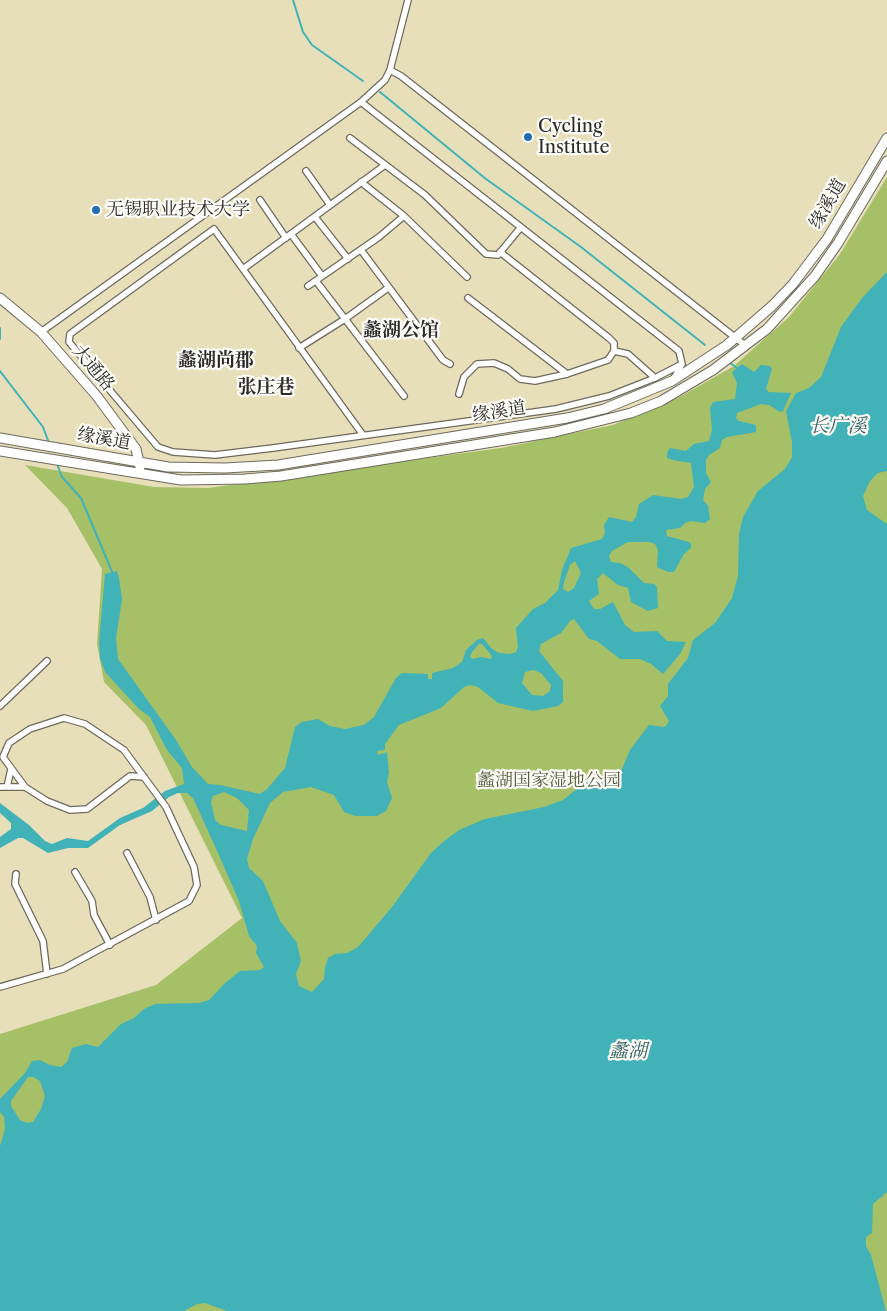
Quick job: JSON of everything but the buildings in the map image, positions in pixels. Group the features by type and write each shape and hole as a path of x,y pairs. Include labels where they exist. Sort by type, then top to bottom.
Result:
{"main road":[{"name":"缘溪道","path":"0,438 140,462 195,469 278,465 567,418 604,408 672,381 736,337 772,306 812,260 827,239 887,138"},
{"name":"缘溪道","path":"0,451 181,480 211,480 281,476 555,432 593,424 661,401 714,370 746,346 790,305 815,276 838,244 887,161"},
{"name":"大通路","path":"0,298 41,332 96,395 136,448 140,462 140,474"}],"street":[{"path":"41,332 361,102 385,80 390,70 408,0"},
{"path":"390,70 746,346"},
{"path":"361,102 679,351 682,364 672,381"},
{"path":"350,138 426,195 486,254 498,255 521,227"},
{"path":"243,269 385,165"},
{"path":"306,172 330,205"},
{"path":"361,182 404,216 467,278"},
{"path":"260,200 322,276"},
{"path":"315,216 348,259"},
{"path":"308,286 361,250 404,216"},
{"path":"363,435 214,229 70,334 69,342 158,447 173,452 215,455 556,409 608,396 655,378 682,364"},
{"path":"361,250 443,360 450,364"},
{"path":"459,394 464,377 477,364 494,363 508,369 520,378 535,381 567,374 608,360 614,351 614,343 609,338 500,252"},
{"path":"316,281 404,396"},
{"path":"299,348 345,319 388,288"},
{"path":"468,298 567,374"},
{"path":"614,351 628,354 655,378"},
{"path":"0,706 46,661"},
{"path":"0,987 63,969 189,901 197,885 194,867 163,803 158,795 144,777 134,763 124,750 85,724 64,718 30,730 9,743 3,757 25,786 47,802 70,810 87,809 130,776 134,763"},
{"path":"7,787 11,769"},
{"path":"130,776 144,777"},
{"path":"0,787 25,786"},
{"path":"127,853 150,897 156,920"},
{"path":"75,872 92,901 94,915 110,944"},
{"path":"16,874 15,884 43,941 46,974"}],"green space":[{"name":"蠡湖","path":"887,177 887,1311 0,1311 0,1034 156,985 242,918 146,725 104,682 97,644 102,569 67,508 25,465 154,487 208,488 501,448 613,425 683,395 734,366 789,317 840,254"}],"water":[{"name":"蠡湖","path":"887,272 887,471 878,473 870,481 863,496 867,510 887,524 887,1192 873,1204 872,1233 866,1237 866,1246 871,1255 886,1311 227,1311 205,1303 197,1304 184,1311 0,1311 0,1146 5,1129 4,1117 0,1112 0,1099 25,1073 32,1061 40,1060 50,1065 61,1067 67,1062 72,1048 86,1044 98,1047 121,1024 134,1018 144,1009 155,1004 199,1003 209,1000 240,971 260,970 264,967 256,953 257,946 249,936 239,901 218,853 193,798 187,793 178,793 169,797 152,811 120,825 88,848 68,848 48,853 23,838 18,838 0,848 0,837 11,829 11,823 0,813 0,803 29,825 45,841 52,844 67,838 88,841 120,818 143,808 165,791 184,784 182,768 167,750 150,717 139,709 105,672 100,658 99,642 105,574 117,571 119,578 122,599 116,638 118,659 176,740 192,767 208,784 260,794 267,789 285,768 295,727 302,722 318,719 330,726 345,729 364,725 374,717 396,678 402,673 428,674 428,679 432,679 432,673 453,668 462,662 466,650 477,640 483,638 492,649 499,653 510,654 516,652 518,647 516,628 533,609 545,603 558,590 562,570 571,548 602,539 605,533 604,525 609,517 632,522 636,517 639,504 653,495 681,499 688,497 694,487 691,463 667,458 667,453 670,448 686,451 694,444 709,441 712,430 710,408 713,402 735,399 737,383 732,372 742,364 754,372 761,365 770,366 772,369 766,389 769,392 791,393 783,411 780,412 769,405 761,404 737,413 736,418 739,421 756,425 756,432 727,437 722,440 720,448 709,455 706,460 706,473 711,482 705,489 703,500 708,506 710,519 705,523 691,521 685,523 680,528 666,530 667,536 691,544 691,548 684,554 674,572 668,572 657,567 658,550 655,544 650,542 628,542 612,551 609,556 611,562 620,563 629,568 644,583 654,584 657,587 658,608 648,611 631,602 628,588 618,585 603,573 597,579 599,594 589,601 594,609 600,609 613,602 625,625 634,632 657,631 667,641 686,642 680,654 663,674 651,664 640,659 620,659 597,641 589,639 574,619 570,621 561,633 541,644 539,651 563,681 563,702 558,706 533,711 498,703 478,687 470,685 464,687 441,708 399,725 385,744 385,750 377,751 378,755 387,752 389,773 387,782 392,798 386,811 377,816 355,816 344,812 334,795 311,787 283,792 270,803 253,839 247,859 249,868 263,881 280,921 297,943 301,961 296,974 299,986 312,992 324,979 328,958 335,954 347,953 358,947 392,907 431,853 443,842 459,830 485,819 544,807 563,800 586,782 606,781 621,771 630,750 649,725 665,727 669,721 660,706 668,696 668,684 688,658 693,640 715,623 732,598 738,576 739,534 743,517 758,491 785,469 792,457 792,442 786,411 796,393 809,388 821,377 841,327 862,298","holes":["575,561 581,573 574,588 568,592 563,589 570,565","479,644 482,644 492,656 491,659 481,657 472,659 470,656","533,670 541,673 551,685 550,691 543,696 532,695 522,683 525,672","224,792 237,798 249,810 247,831 221,825 215,820 211,802 213,796","28,1077 33,1077 40,1081 45,1096 41,1109 33,1122 27,1123 20,1120 11,1106 11,1101"]}],"waterway":[{"path":"293,0 303,32 312,45 363,81"},
{"path":"380,92 486,179 581,247 705,345"},
{"path":"0,328 0,339"},
{"path":"730,363 737,368"},
{"path":"0,371 43,427 49,443"},
{"path":"57,464 62,477 81,498 113,574"}],"place":[{"name":"Cycling Institute","path":"528,137"},
{"name":"无锡职业技术大学","path":"96,210"}],"district":[{"name":"蠡湖公馆","path":"401,331"},
{"name":"蠡湖尚郡","path":"216,361"},
{"name":"张庄巷","path":"266,388"}],"water label":[{"name":"长广溪","path":"838,427"}],"park label":[{"name":"蠡湖国家湿地公园","path":"549,781"}]}
